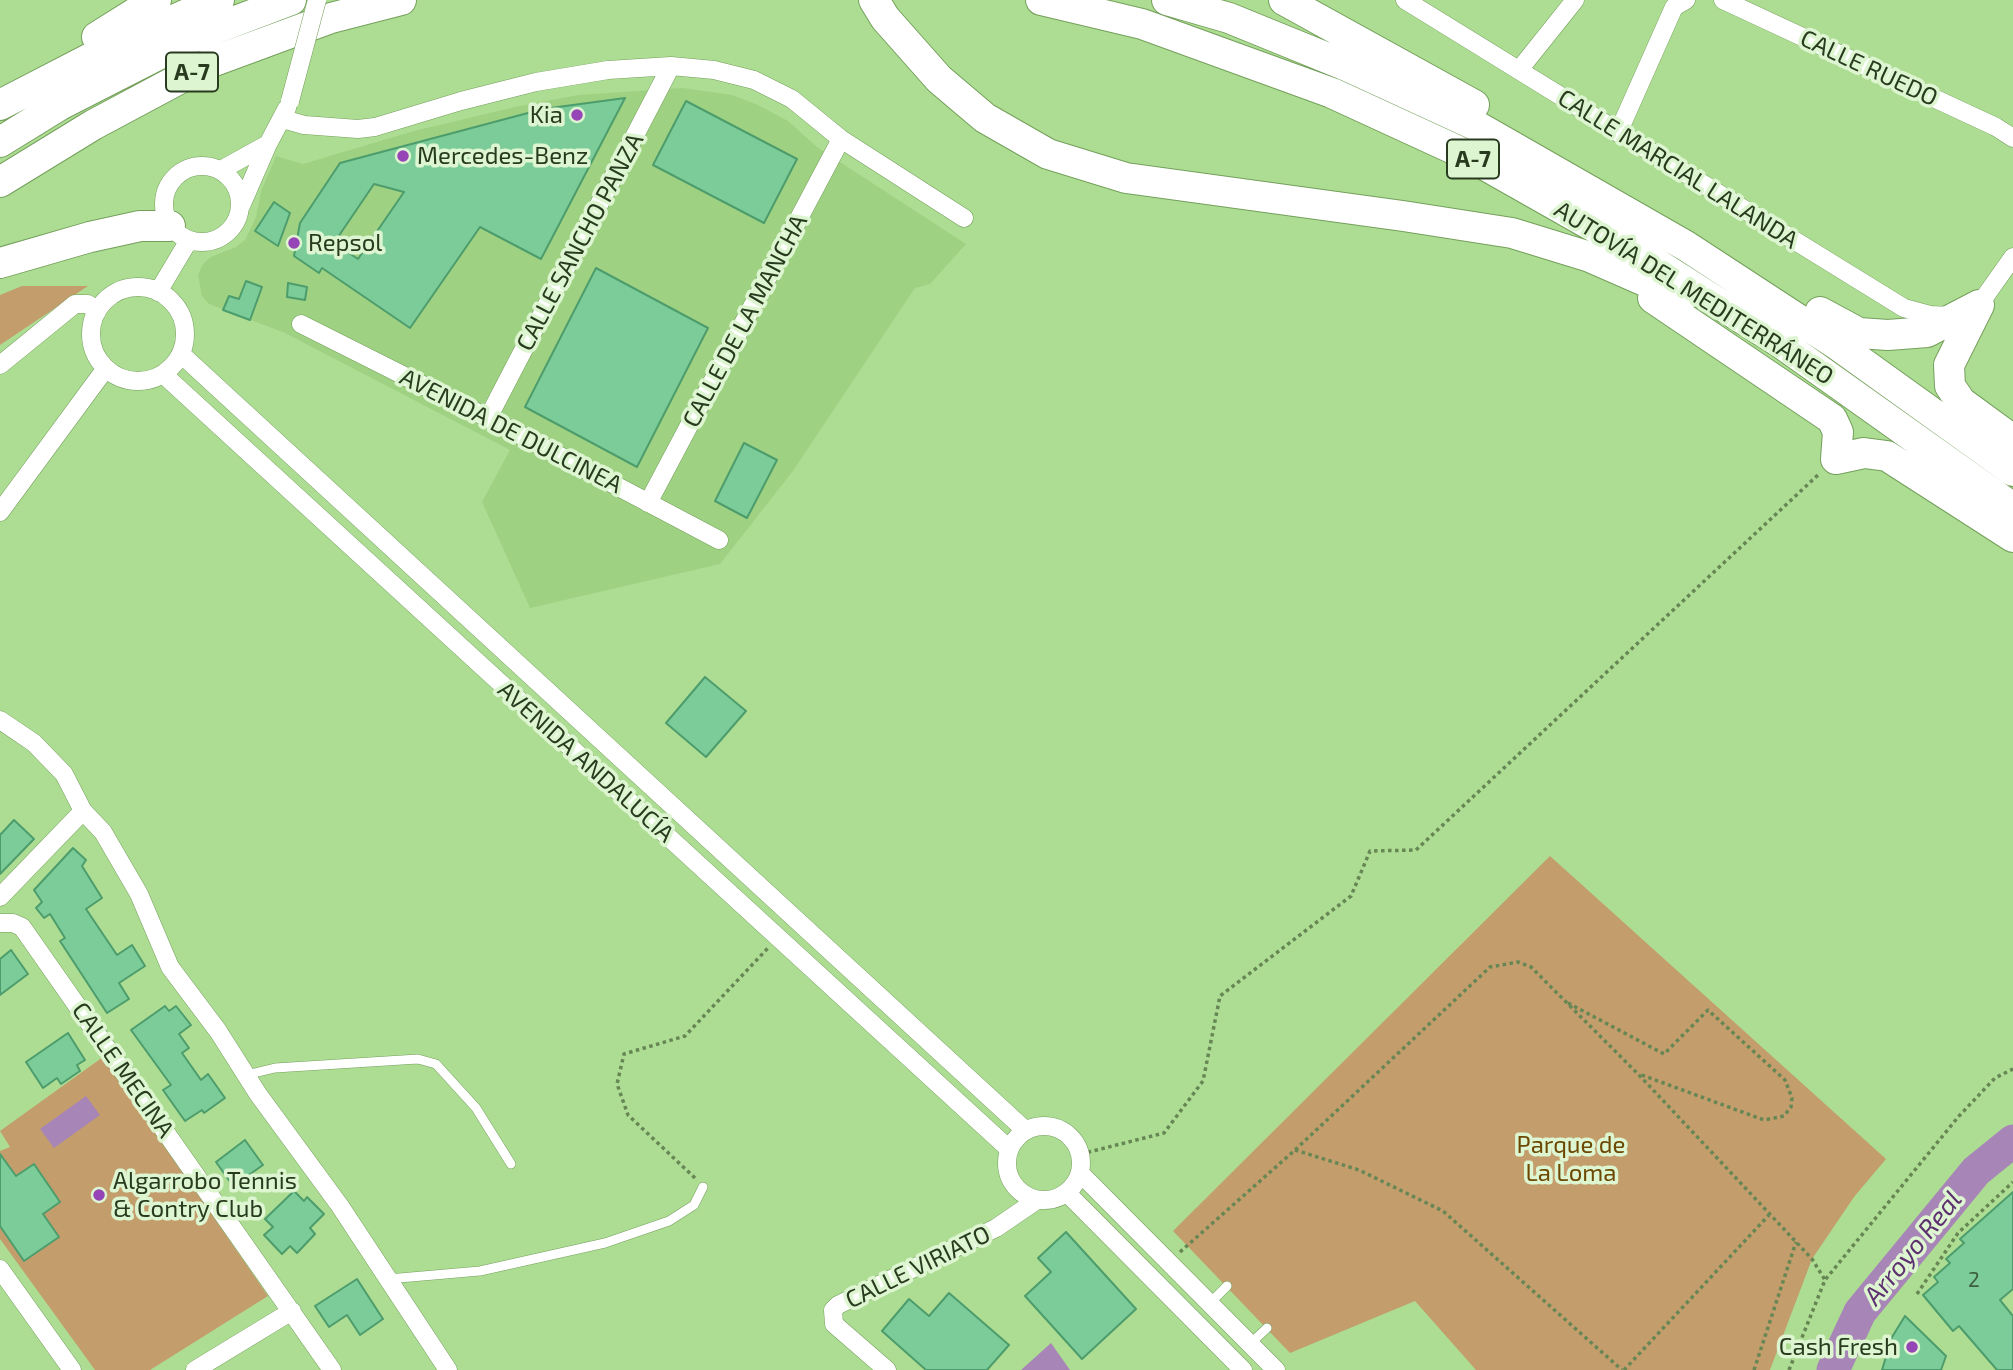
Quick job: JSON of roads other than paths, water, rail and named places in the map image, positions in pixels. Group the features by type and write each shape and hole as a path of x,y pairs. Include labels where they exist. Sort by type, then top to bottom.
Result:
{"highway":[{"path":"0,103 156,0"},
{"path":"0,103 112,47 219,0"},
{"name":"A-7","path":"0,142 60,105 191,38 291,0"},
{"name":"A-7","path":"0,182 93,125 209,63 331,18 401,0"},
{"path":"874,0 885,18 939,79 985,118 1048,154 1126,178 1512,233 1590,257 1670,292 1799,374 1864,403"},
{"name":"AUTOVÍA DEL MEDITERRÁNEO","path":"1041,0 1142,24 1332,93 1469,156 1635,250 1781,343 2013,508"},
{"name":"AUTOVÍA DEL MEDITERRÁNEO","path":"1167,0 1229,18 1347,66 1473,124 1686,246 1839,346 2013,471"},
{"path":"1284,0 1607,181 1686,246"},
{"path":"0,263 140,226 179,233"},
{"path":"1590,257 1832,419 1838,432 1836,459 1864,453 1887,456 2013,537"},
{"path":"1737,279 1778,289 1859,333 1888,335 1927,332 1968,311"},
{"path":"1968,311 1949,365 1950,386 1961,402 2013,440"}],"street":[{"path":"241,207 236,186 220,170 195,165 173,178 166,188 163,201 165,214 179,233 200,243 223,237 238,219 268,144 290,101 317,0"},
{"name":"CALLE MARCIAL LALANDA","path":"1405,0 1904,308 1930,315 1968,311"},
{"path":"1519,71 1575,0"},
{"path":"1618,133 1674,7 1686,0"},
{"name":"CALLE RUEDO","path":"1723,0 1996,127 2013,138"},
{"path":"283,119 304,125 358,129 375,127 536,82 608,70 671,66 714,70 754,80 792,99 841,139 964,218"},
{"name":"CALLE SANCHO PANZA","path":"488,418 671,66"},
{"name":"CALLE DE LA MANCHA","path":"648,503 841,139"},
{"path":"220,170 268,144"},
{"path":"158,292 179,233"},
{"path":"1968,311 2013,257"},
{"path":"145,288 158,292 171,300 185,325 181,354 174,365 163,374 149,380 134,381 119,377 106,368 97,356 92,341 97,312 107,298 118,292 145,288"},
{"path":"0,365 75,304 88,304 97,312"},
{"name":"AVENIDA DE DULCINEA","path":"302,324 719,540"},
{"name":"AVENIDA ANDALUCÍA","path":"181,354 1025,1130"},
{"path":"0,512 106,368"},
{"name":"AVENIDA ANDALUCÍA","path":"163,374 1009,1149"},
{"path":"0,720 34,744 64,775 83,811 114,847 139,894 170,967 324,1183 448,1370"},
{"path":"0,897 83,811"},
{"name":"CALLE MECINA","path":"0,923 13,923 22,927 332,1370"},
{"path":"1048,1125 1069,1134 1081,1154 1080,1173 1067,1193 1050,1200 1037,1200 1025,1195 1015,1186 1009,1175 1009,1149 1025,1130 1048,1125"},
{"path":"1080,1173 1276,1370"},
{"path":"1067,1193 1243,1370"},
{"name":"CALLE VIRIATO","path":"887,1370 834,1324 833,1310 838,1305 996,1228 1037,1200"},
{"path":"0,1269 72,1370"},
{"path":"195,1370 292,1311"}],"lane":[{"path":"246,1075 275,1068 418,1059 436,1064 476,1108 511,1164"},
{"path":"388,1279 480,1271 605,1243 668,1221 694,1205 704,1187"},
{"path":"1210,1303 1227,1286"},
{"path":"1250,1344 1267,1328"}],"waterway":[{"name":"Arroyo Real","path":"1833,1370 1860,1312 1976,1171 2013,1141"}],"place":[{"name":"Kia","path":"577,115"},
{"name":"Mercedes-Benz","path":"403,156"},
{"name":"Repsol","path":"294,243"},
{"name":"Algarrobo Tennis & Contry Club","path":"99,1195"},
{"name":"Cash Fresh","path":"1912,1347"}],"park label":[{"name":"Parque de La Loma","path":"1571,1159"}]}
